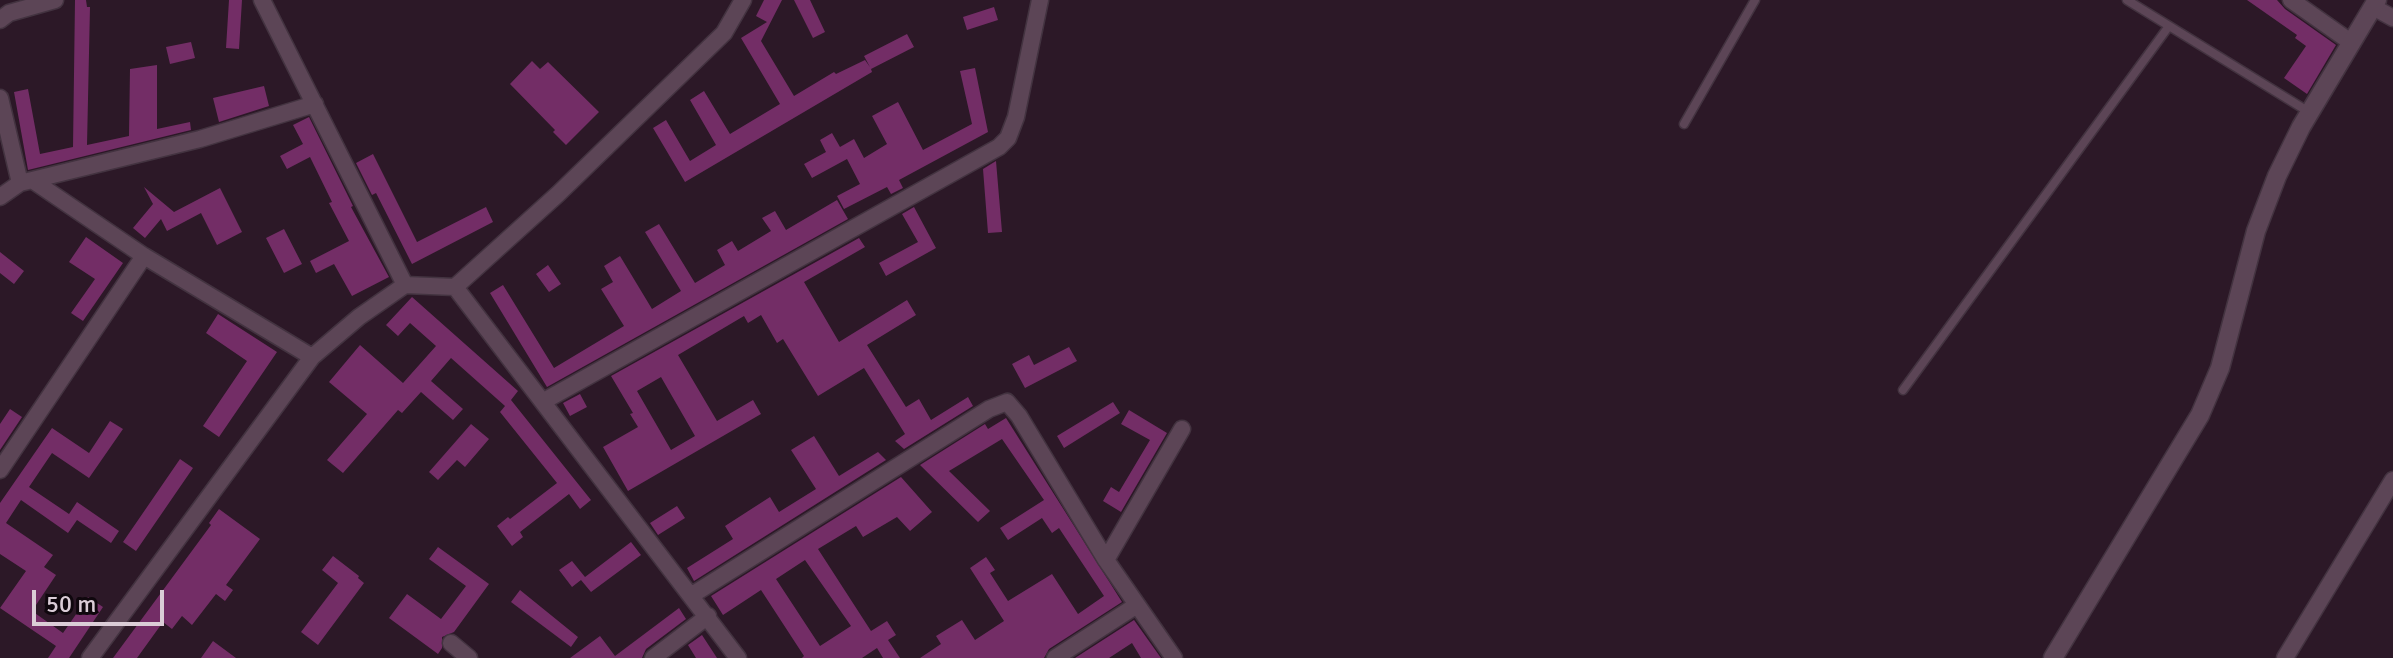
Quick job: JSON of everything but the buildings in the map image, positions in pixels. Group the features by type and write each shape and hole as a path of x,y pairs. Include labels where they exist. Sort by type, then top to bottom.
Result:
{"street":[{"path":"0,20 9,13 55,0"},
{"path":"262,0 405,285"},
{"path":"91,658 312,357 359,317 405,285 455,287 569,184 724,33 743,0"},
{"path":"544,401 999,147 1008,138 1016,117 1040,0"},
{"path":"2291,0 2352,43"},
{"path":"2053,658 2200,415 2220,368 2256,231 2277,176 2310,112 2375,4 2393,18"},
{"path":"0,98 26,182 312,357"},
{"path":"0,197 26,182 200,139 315,104"},
{"path":"0,470 144,256"},
{"path":"455,287 738,658"},
{"path":"692,595 1001,402 1010,405 1019,416 1106,560 1174,658"},
{"path":"1106,560 1182,429"},
{"path":"2285,658 2393,480"},
{"path":"1055,658 1137,605"},
{"path":"653,658 708,616"},
{"path":"451,643 469,658"}],"lane":[{"path":"1684,124 1755,0"},
{"path":"2127,0 2310,112"},
{"path":"1903,390 2169,26"}]}
